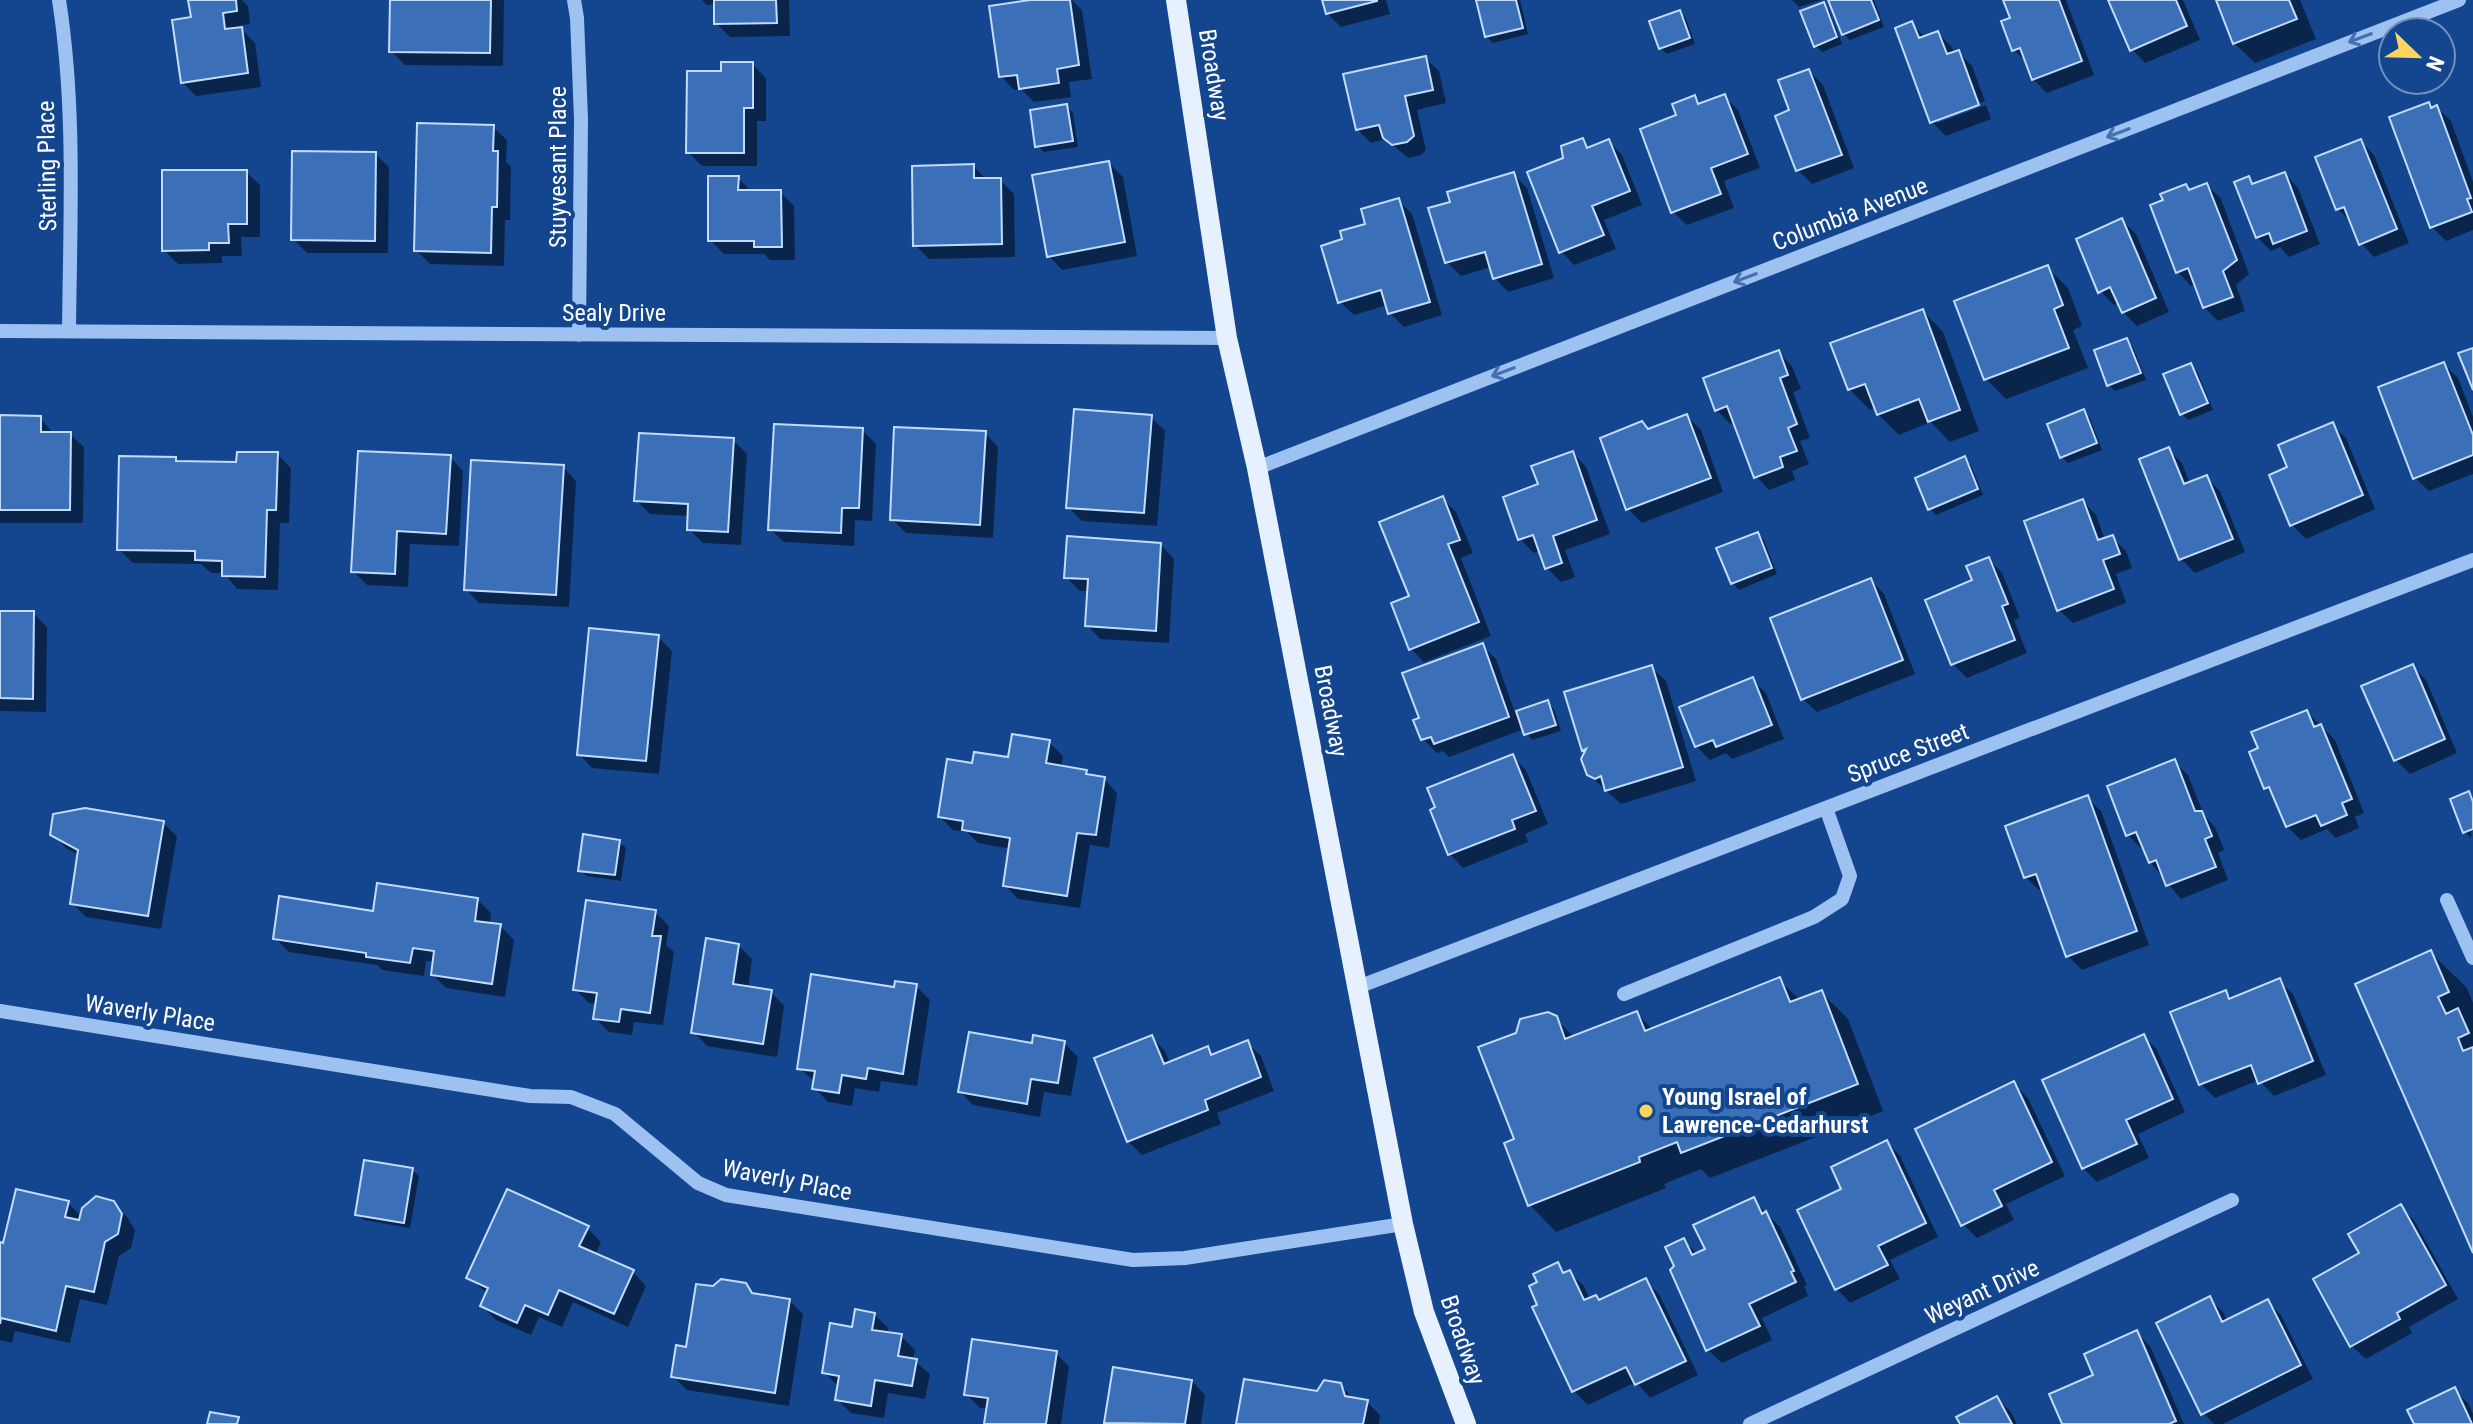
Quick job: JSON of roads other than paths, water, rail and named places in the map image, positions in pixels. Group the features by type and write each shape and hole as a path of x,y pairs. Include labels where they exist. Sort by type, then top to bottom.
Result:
{"main road":[{"name":"Broadway","path":"1176,0 1227,338 1257,468 1403,1224 1424,1312 1466,1424"}],"street":[{"name":"Sterling Place","path":"59,0 72,159 69,331"},
{"name":"Stuyvesant Place","path":"574,0 581,119 579,335"},
{"name":"Columbia Avenue","path":"1257,468 2459,0"},
{"name":"Sealy Drive","path":"0,331 1227,338"},
{"name":"Spruce Street","path":"1358,987 2473,560"},
{"path":"1624,994 1814,917 1842,899 1850,876 1826,808"},
{"path":"2447,900 2473,958"},
{"name":"Waverly Place","path":"0,1011 530,1096 571,1097 615,1114 698,1183 726,1195 1133,1260 1185,1258 1403,1224"},
{"name":"Weyant Drive","path":"1750,1424 2232,1200"}],"place":[{"name":"Young Israel of Lawrence-Cedarhurst","path":"1646,1111"}]}
